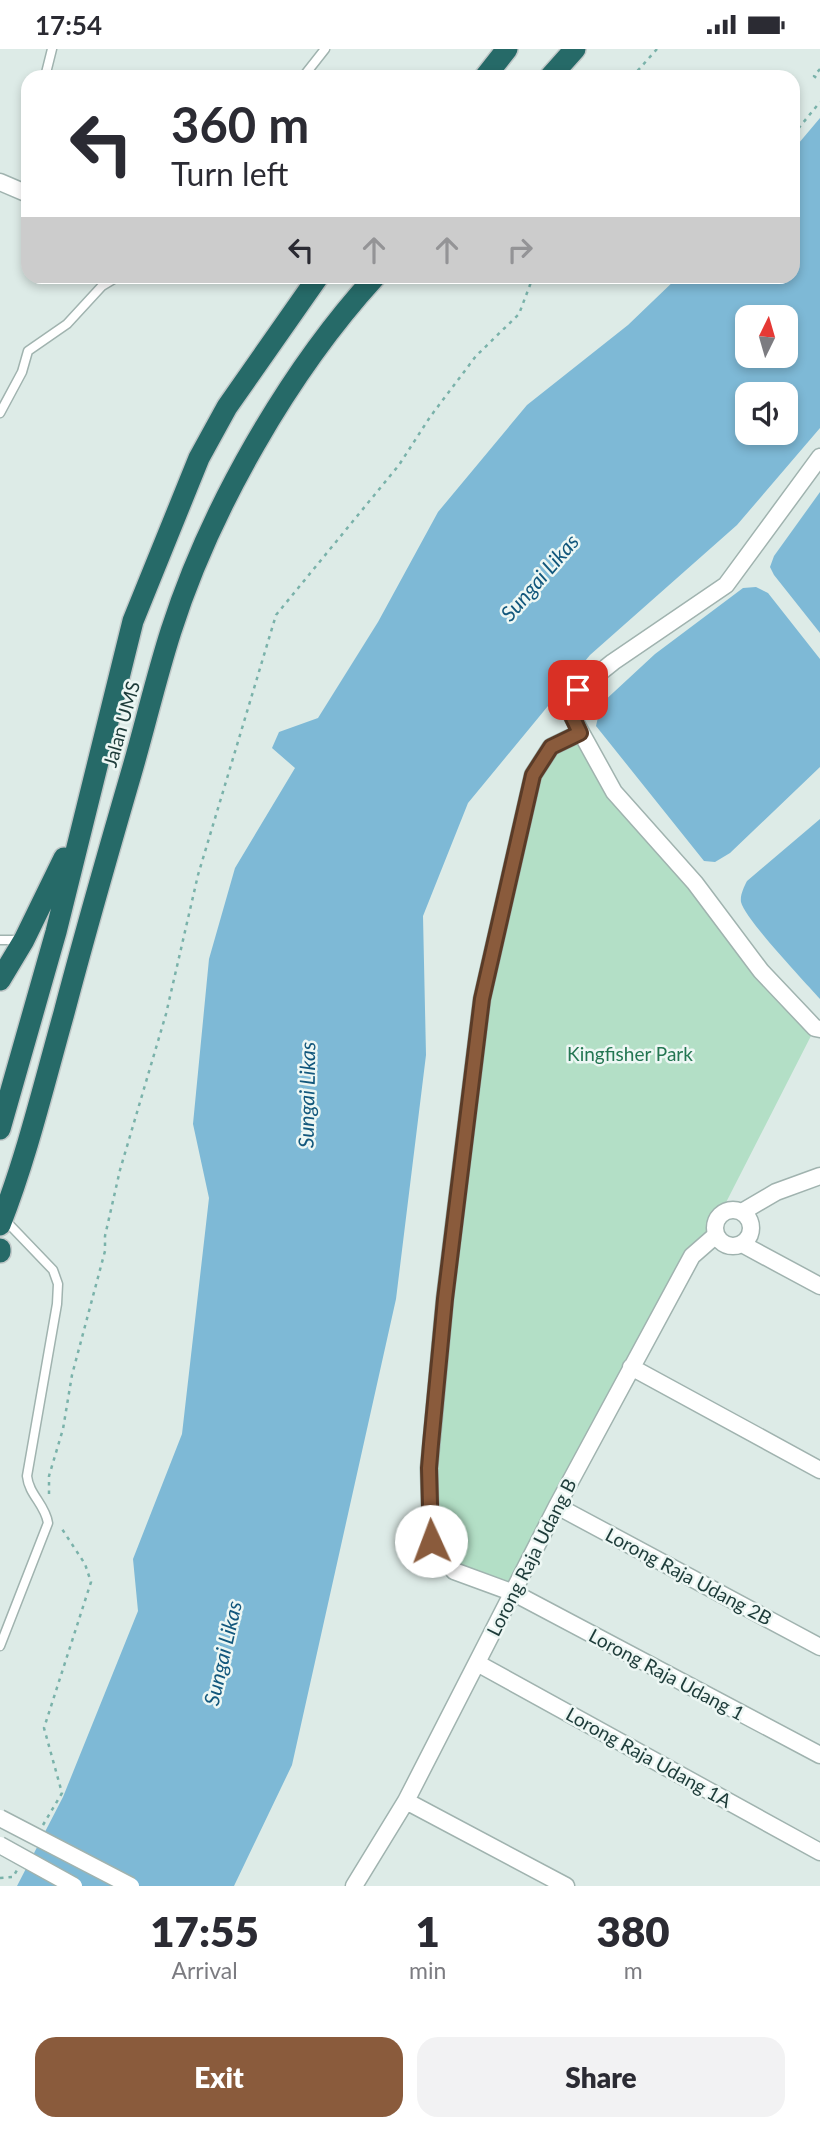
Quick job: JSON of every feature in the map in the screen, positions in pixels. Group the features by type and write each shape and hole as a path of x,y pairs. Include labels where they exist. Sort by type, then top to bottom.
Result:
{"highway":[{"path":"490,70 507,49"},
{"path":"556,70 575,49"},
{"name":"Jalan UMS","path":"0,1129 56,932 133,621 199,458 227,407 313,284"},
{"name":"Jalan UMS","path":"1,1222 31,1134 106,856 172,630 204,545 232,487 308,361 369,284"},
{"path":"0,980 24,940 82,819"}],"street":[{"path":"0,183 21,191"},
{"path":"820,457 726,585 623,654 578,690 572,716 614,792 695,883 761,971 815,1028 820,1029"},
{"name":"Lorong Raja Udang 1","path":"580,733 551,747 533,775 482,999 445,1299 429,1468 431,1541 454,1571 514,1593 820,1755"},
{"path":"741,1212 776,1192 820,1176"},
{"path":"742,1244 750,1234 750,1221 741,1212 730,1210 720,1215 715,1224 716,1235 723,1243 732,1246 742,1244 820,1286"},
{"name":"Lorong Raja Udang B","path":"354,1886 405,1801 557,1506 692,1256 716,1235"},
{"path":"631,1367 820,1470"},
{"name":"Lorong Raja Udang 2B","path":"557,1506 820,1647"},
{"name":"Lorong Raja Udang 1A","path":"477,1663 820,1851"},
{"path":"405,1801 566,1886"},
{"path":"0,1818 131,1886"},
{"path":"0,1845 74,1886"}],"lane":[{"path":"47,70 52,49"},
{"path":"308,70 324,49"},
{"path":"0,413 22,372 28,351 67,324 105,284"},
{"path":"0,940 24,940"},
{"path":"0,1646 48,1523 41,1504 28,1486 27,1476 57,1304 58,1284 53,1270 1,1222"}],"path":[{"path":"638,70 657,49"},
{"path":"820,69 814,76 820,81"},
{"path":"800,126 820,102"},
{"path":"48,1495 49,1476 63,1429 72,1375 105,1251 105,1236 120,1170 166,1014 198,876 276,615 399,465 430,417 476,356 519,314 530,284"},
{"path":"41,1829 62,1793 44,1728 91,1583 85,1565 60,1528 56,1517"},
{"path":"0,1878 13,1877 20,1865"}],"green space":[{"name":"Kingfisher Park","path":"580,733 614,792 815,1028 715,1224 716,1235 692,1256 514,1593 454,1571 431,1541 429,1468 482,999 527,805 551,747"}],"water":[{"name":"Sungai Likas","path":"820,118 820,428 737,525 590,655 468,803 423,916 426,1055 396,1299 292,1765 234,1886 17,1886 63,1797 138,1611 133,1559 182,1434 209,1198 193,1124 209,959 235,868 295,768 272,748 279,732 318,718 378,622 438,512 527,405 628,325 671,284 800,284 800,142"},
{"path":"820,492 820,633 770,567 774,556"},
{"path":"756,587 768,593 820,659 820,767 730,853 715,862 704,861 596,726 601,704 655,654 743,588"},
{"path":"820,819 820,999 764,936 745,910 741,899 747,881"}],"route":[{"path":"431,1541 431,1444 445,1299 482,999 533,775 551,747 580,733 572,716 578,690"}]}
